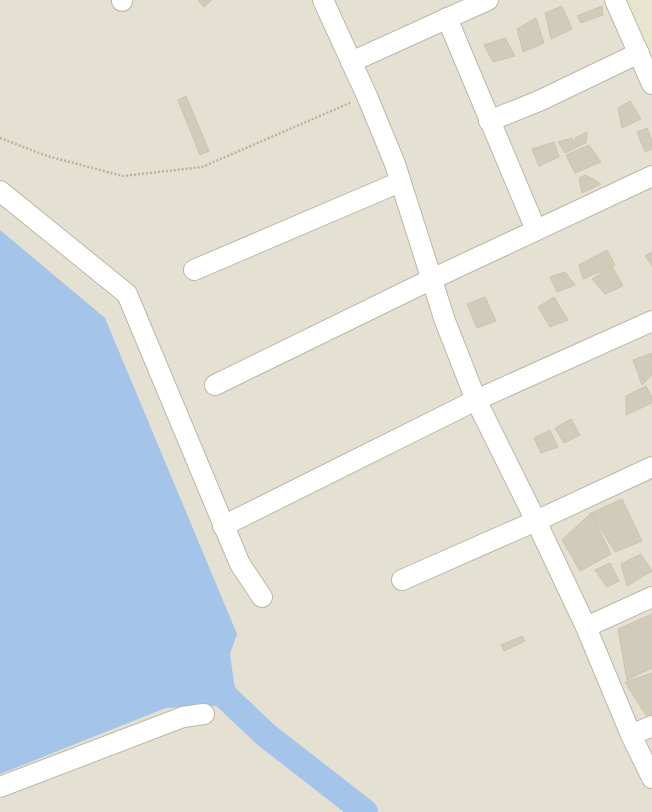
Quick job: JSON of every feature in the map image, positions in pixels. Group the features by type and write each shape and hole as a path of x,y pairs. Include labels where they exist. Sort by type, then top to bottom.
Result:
{"street":[{"path":"323,0 367,96 394,164 445,321 476,400 536,521 586,627 631,735 652,778"},
{"path":"351,62 488,0"},
{"path":"615,0 652,84"},
{"path":"447,18 536,230"},
{"path":"489,121 539,101 639,53"},
{"path":"215,385 432,279 652,176"},
{"path":"194,270 400,182"},
{"path":"0,191 127,294 223,526 240,564 262,597"},
{"path":"223,526 476,400 652,320"},
{"path":"402,580 536,521 652,467"},
{"path":"586,627 652,597"},
{"path":"0,787 182,717 204,714"},
{"path":"631,735 652,726"}],"path":[{"path":"0,138 47,156 123,176 194,168 202,167 367,96"}],"shaded area":[{"path":"0,0 652,0 652,812 0,812"},
{"path":"624,0 652,0 652,57"}],"water":[{"path":"0,230 105,318 237,634 230,654 234,683 239,700 228,711 218,706 166,708 0,774"}],"building":[{"path":"198,0 212,0 204,7"},
{"path":"562,6 572,29 551,39 545,13"},
{"path":"602,6 603,15 581,23 577,16"},
{"path":"536,18 544,43 523,52 517,29"},
{"path":"505,38 515,56 493,62 484,45"},
{"path":"186,96 209,151 200,155 178,100"},
{"path":"630,101 641,119 622,128 618,108"},
{"path":"647,128 652,141 652,149 645,152 637,132"},
{"path":"587,132 586,143 577,147 575,138"},
{"path":"572,138 577,147 565,153 558,142"},
{"path":"554,142 559,157 539,166 532,149"},
{"path":"589,145 601,162 575,173 566,155"},
{"path":"586,175 601,184 582,193 579,178"},
{"path":"607,250 615,265 583,279 579,265"},
{"path":"652,252 652,266 645,256"},
{"path":"612,266 623,286 605,294 592,279"},
{"path":"565,272 575,285 557,292 550,277"},
{"path":"485,297 496,321 477,328 467,304"},
{"path":"554,297 568,320 550,327 538,307"},
{"path":"652,353 652,375 642,385 633,360"},
{"path":"646,386 652,397 652,403 626,415 626,396"},
{"path":"571,419 580,435 564,443 555,428"},
{"path":"550,430 558,447 541,453 534,438"},
{"path":"622,499 642,541 615,552 591,513"},
{"path":"591,513 611,554 580,571 562,540"},
{"path":"641,554 652,571 627,586 621,564"},
{"path":"610,563 619,581 607,587 595,570"},
{"path":"652,614 652,668 627,680 618,629"},
{"path":"522,636 525,641 504,651 501,645"},
{"path":"652,673 652,719 649,720 625,682"}],"waterway":[{"path":"209,681 266,735 365,812"}]}
